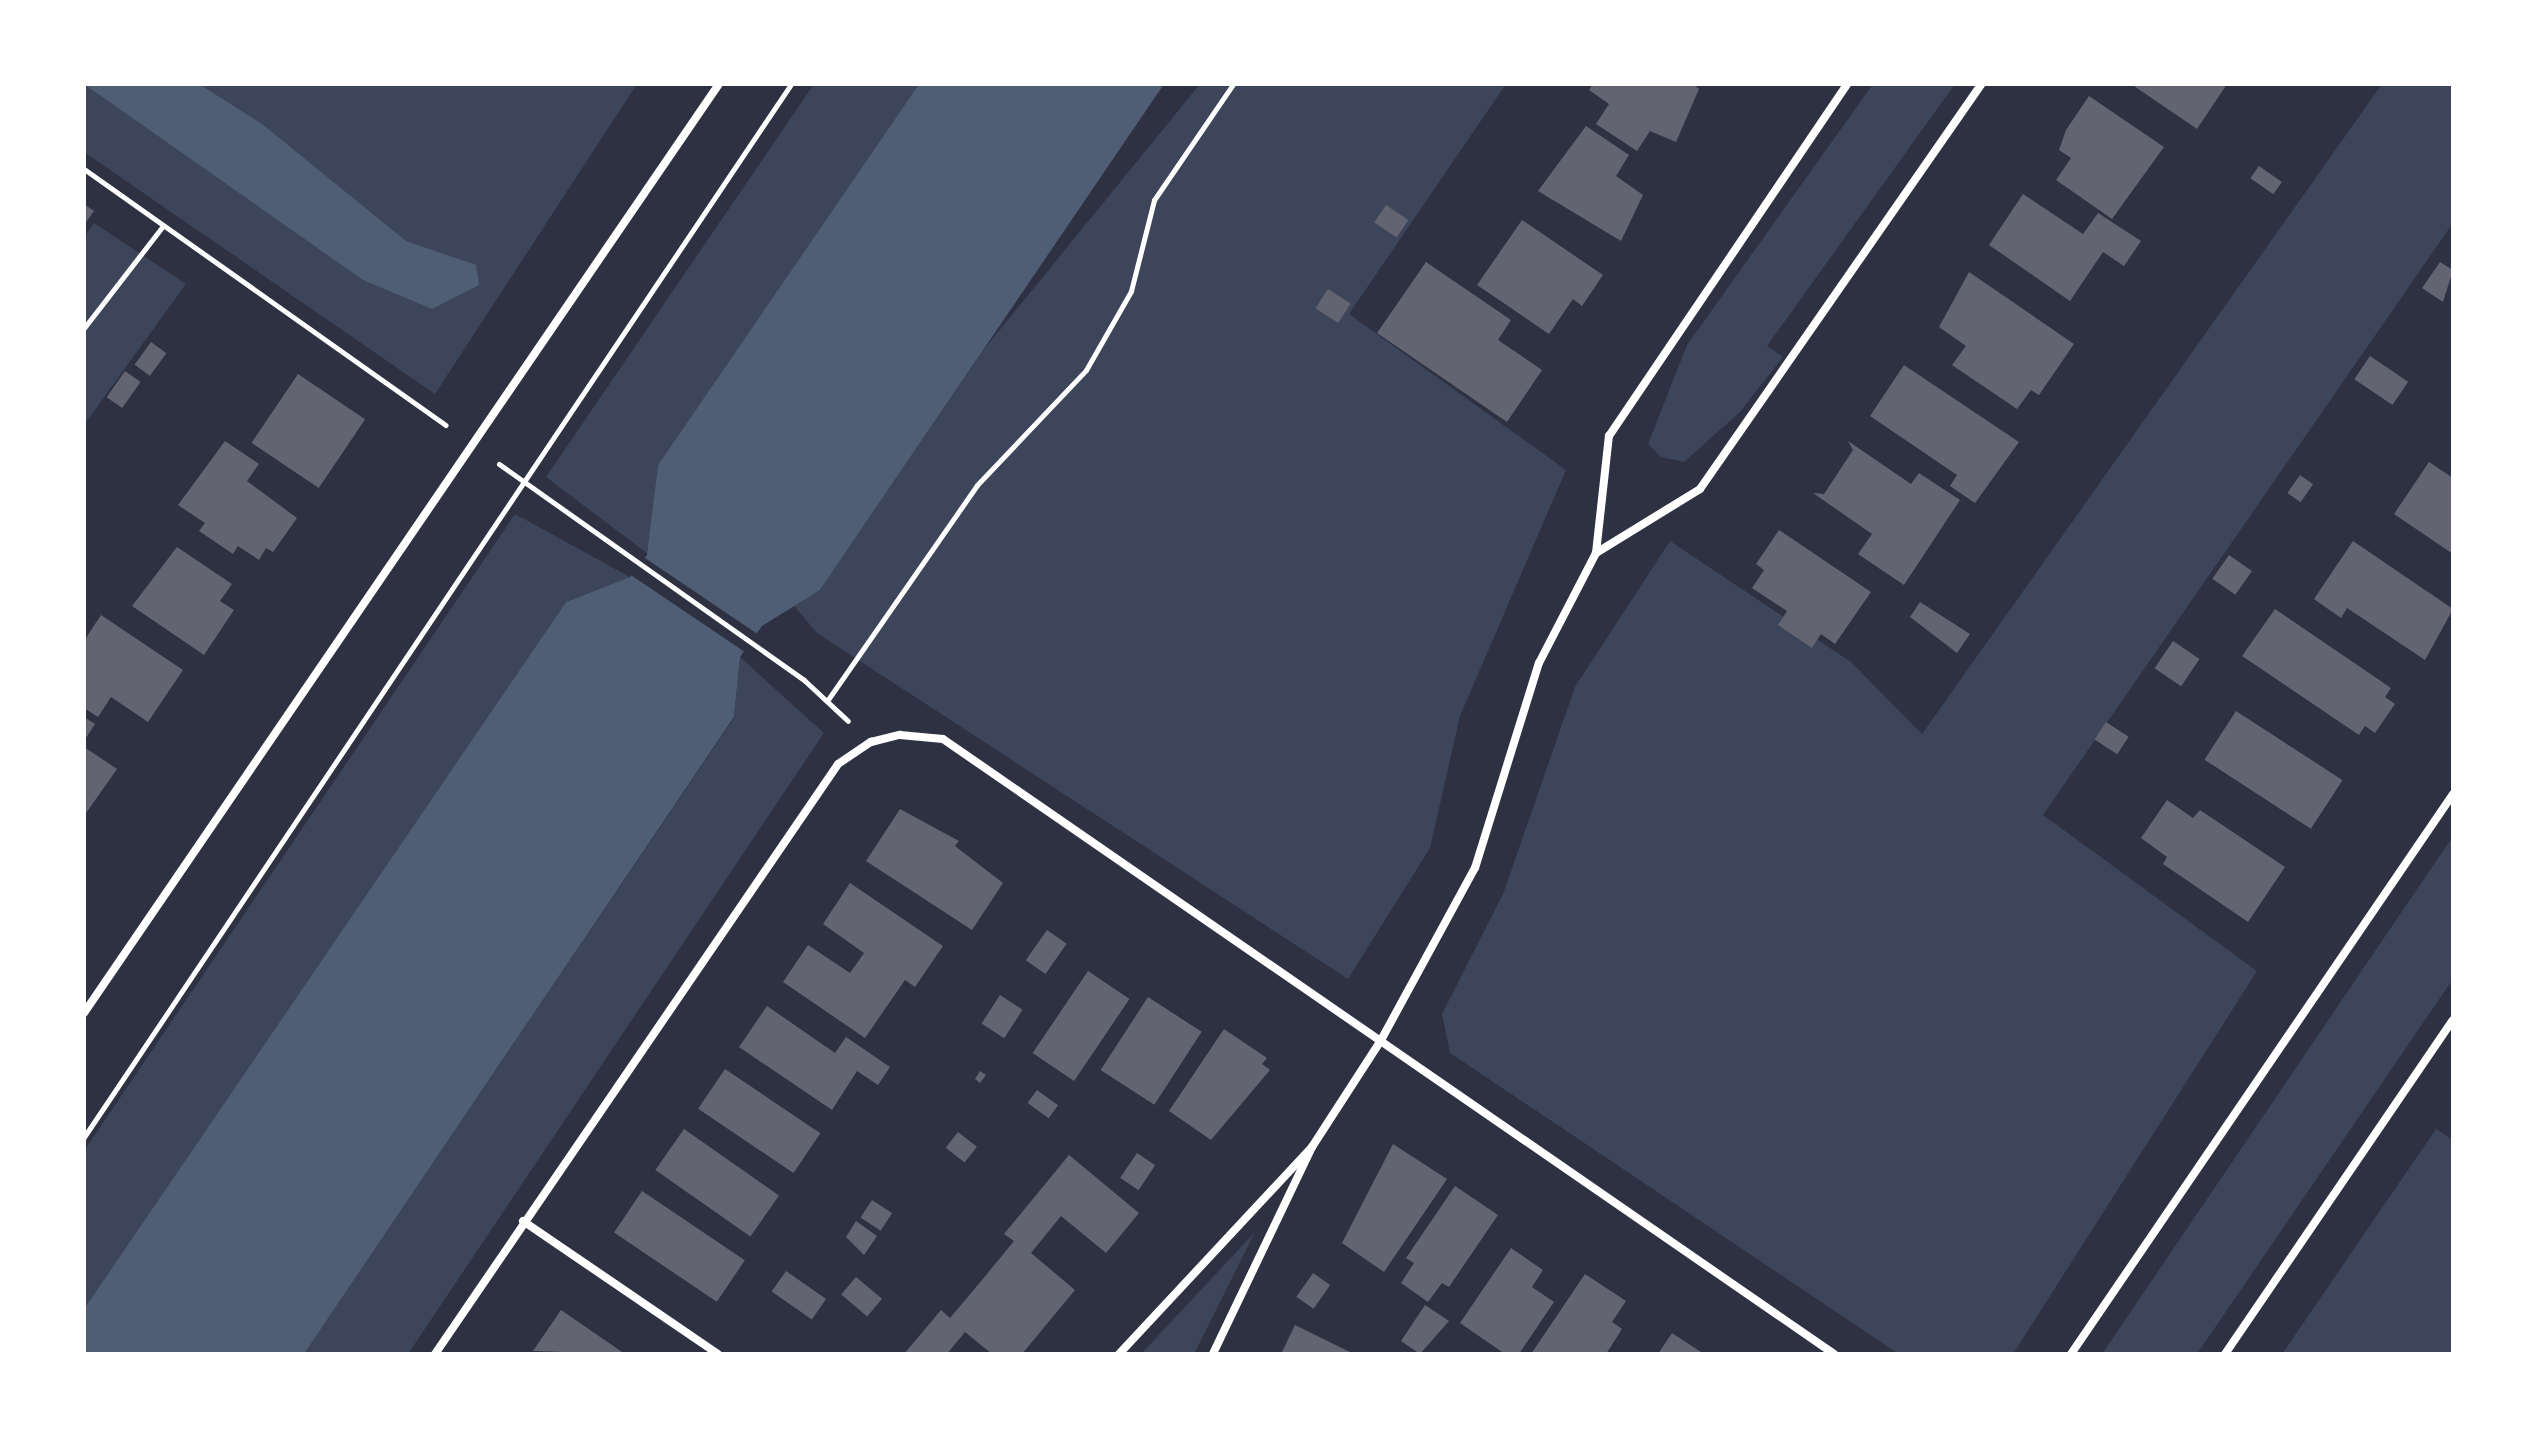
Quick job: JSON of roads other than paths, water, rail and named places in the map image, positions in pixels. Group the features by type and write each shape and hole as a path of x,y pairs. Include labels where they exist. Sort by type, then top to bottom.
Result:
{"street":[{"path":"84,1013 719,84"},
{"path":"1213,1354 1312,1147 1380,1042 1475,868 1539,663 1596,553 1609,436 1847,84"},
{"path":"1596,553 1700,489 1982,84"},
{"path":"435,1354 838,764 871,742 943,739 1834,1354"},
{"path":"2071,1354 2453,794"},
{"path":"2225,1354 2453,1020"},
{"path":"1119,1354 1312,1147"},
{"path":"523,1221 718,1354"}]}
